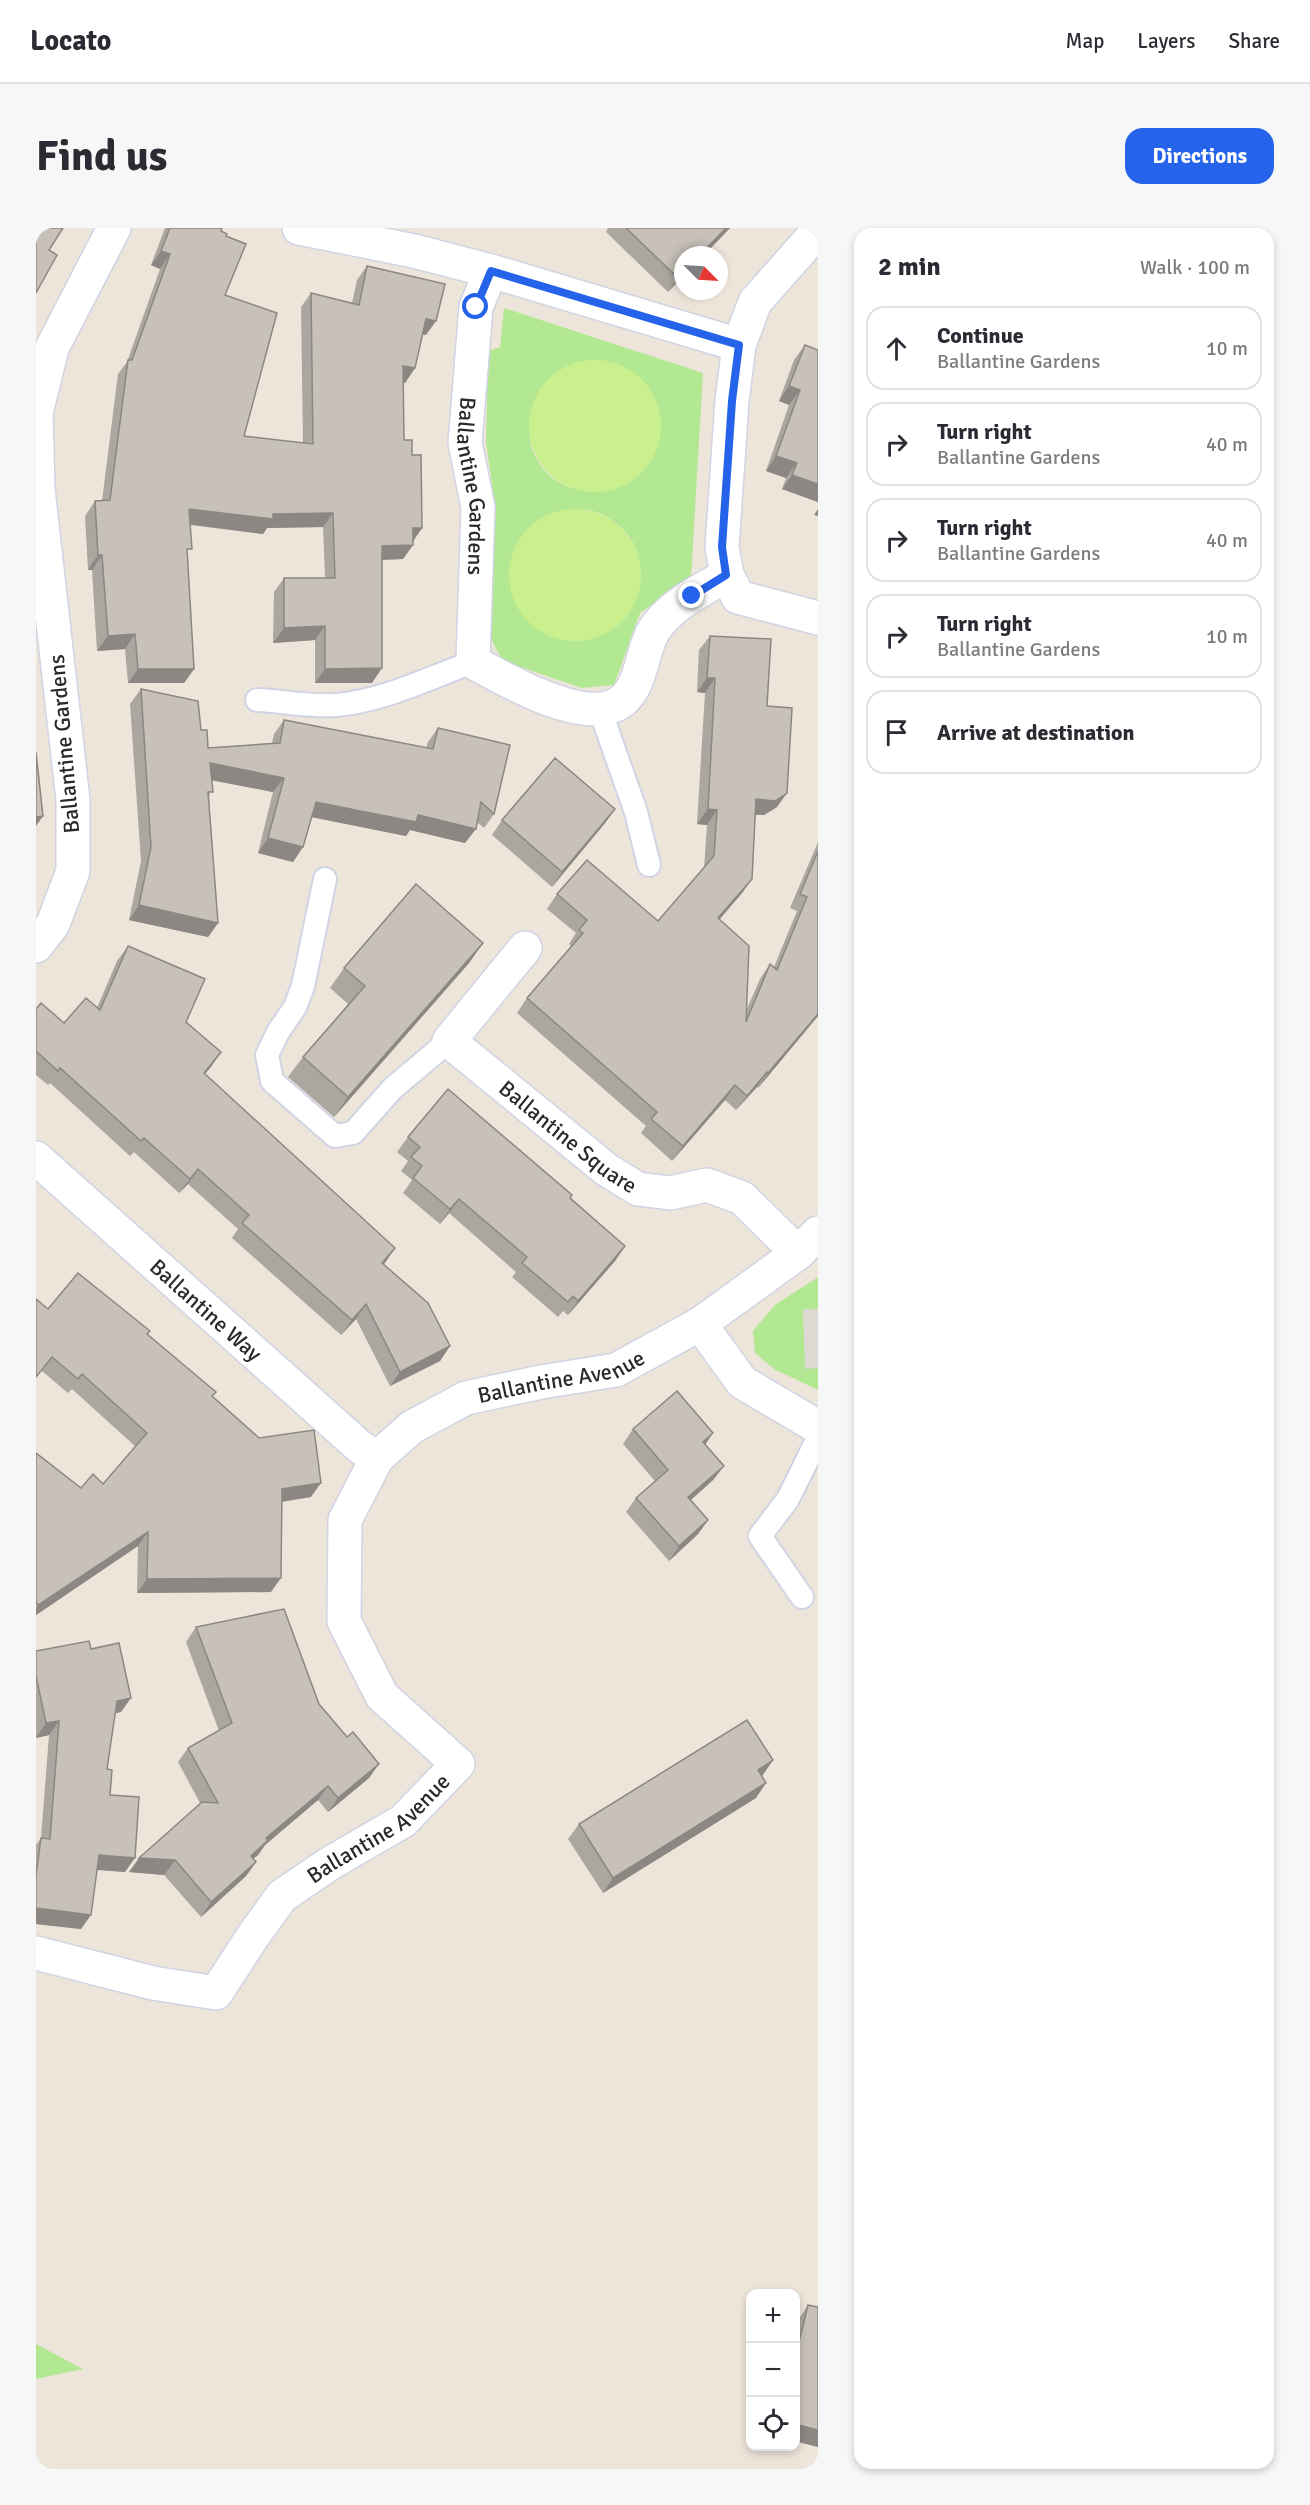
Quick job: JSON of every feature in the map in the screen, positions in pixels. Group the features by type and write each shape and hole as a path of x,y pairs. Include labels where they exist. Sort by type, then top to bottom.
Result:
{"street":[{"name":"Ballantine Gardens","path":"36,946 53,924 73,871 73,800 38,489 36,413 52,348 114,228"},
{"path":"299,228 414,251 491,271 739,345"},
{"path":"818,231 755,302 739,345 732,401 722,547 726,575 738,597 818,618"},
{"name":"Ballantine Gardens","path":"473,662 478,507 465,443 476,307 491,271"},
{"path":"473,662 518,687 558,702 600,710 622,700 638,678 653,631 675,607 726,575"},
{"path":"449,1041 525,948"},
{"name":"Ballantine Square","path":"449,1041 608,1170 638,1189 670,1193 707,1185 742,1198 808,1243"},
{"name":"Ballantine Way","path":"36,1158 360,1447 377,1458"},
{"path":"808,1243 700,1324 742,1382 818,1428"},
{"name":"Ballantine Avenue","path":"36,1953 153,1983 216,1993 282,1896 403,1821 459,1764 382,1696 344,1621 345,1521 377,1458 412,1428 466,1398 541,1382 616,1370 700,1324"}],"lane":[{"path":"257,700 333,705 359,702 394,692 473,662"},
{"path":"600,710 636,812 649,865"},
{"path":"325,879 303,986 295,1007 278,1032 267,1055 272,1082 335,1136 353,1133 393,1088 449,1041"},
{"path":"802,1597 760,1536 788,1499 818,1438"}],"green space":[{"path":"504,308 703,373 691,578 640,613 614,685 582,688 503,661 487,632 496,511 486,443 488,351 500,347","holes":["529,427 619,487 606,490 580,490 558,481 540,464 532,448","585,509 605,516 619,525 635,546 640,570 639,584 631,610"]},
{"path":"595,360 620,365 641,380 656,401 661,426 656,451 641,472 620,487 595,492 570,487 549,472 534,451 529,426 534,401 549,380 570,365"},
{"path":"575,509 600,514 622,528 636,550 641,575 636,600 622,622 600,636 575,641 550,636 528,622 514,600 509,575 514,550 528,528 550,514"},
{"path":"818,1277 818,1390 774,1369 755,1353 753,1331 775,1305"},
{"path":"36,2344 83,2369 36,2379"}],"shaded area":[{"path":"803,1309 818,1309 818,1368 805,1369"}],"building":[{"path":"36,228 63,228 49,250 57,255 36,293"},
{"path":"170,228 222,228 221,231 227,234 226,236 246,244 225,295 277,313 244,436 313,444 311,293 359,305 367,266 445,284 436,321 426,319 415,368 403,366 404,440 412,440 412,455 421,455 422,528 413,528 413,545 382,546 382,668 325,669 325,626 284,628 284,578 335,578 333,513 273,514 273,519 189,509 192,549 187,549 194,669 138,669 135,634 108,636 102,555 98,555 95,501 110,500 128,360 132,360 170,254 161,251"},
{"path":"626,228 726,228 709,246 674,246 674,274"},
{"path":"805,345 818,350 818,484 792,475 797,463 776,456 800,390 789,386"},
{"path":"710,636 771,639 767,706 792,708 787,793 775,801 756,799 752,879 718,918 749,946 746,1022 770,964 777,970 807,897 800,894 818,851 818,1014 747,1096 735,1085 683,1146 651,1119 657,1112 527,998 583,933 579,930 587,920 557,894 587,860 658,921 714,856 717,810 708,809 715,678 707,678"},
{"path":"141,689 198,701 201,730 207,730 208,748 280,743 284,720 433,749 438,728 510,745 494,814 481,802 476,829 418,815 416,822 316,802 303,847 268,838 284,778 210,763 213,792 208,792 218,923 139,905 151,847"},
{"path":"36,752 43,816 36,817"},
{"path":"555,758 615,809 562,872 502,820"},
{"path":"416,884 483,943 348,1097 303,1057 365,986 344,968"},
{"path":"128,946 205,979 186,1022 221,1052 204,1073 395,1248 382,1263 428,1303 450,1346 400,1372 366,1304 352,1320 242,1223 249,1215 198,1169 190,1179 144,1138 141,1141 60,1068 58,1071 36,1051 36,1009 41,1003 64,1023 86,998 100,1010"},
{"path":"448,1089 572,1195 570,1198 625,1246 578,1301 573,1296 568,1302 522,1263 527,1257 459,1199 450,1209 413,1178 422,1166 411,1157 420,1147 408,1137"},
{"path":"78,1273 150,1331 147,1334 216,1392 212,1396 259,1438 314,1430 321,1483 282,1489 281,1578 147,1579 148,1532 38,1605 36,1602 36,1453 81,1488 93,1474 103,1484 147,1433 82,1374 78,1379 52,1357 36,1377 36,1299 48,1309"},
{"path":"677,1391 713,1433 703,1442 724,1466 688,1497 708,1520 679,1546 636,1498 668,1470 633,1429"},
{"path":"284,1609 319,1704 347,1737 353,1732 379,1764 338,1798 328,1786 266,1838 268,1840 251,1856 256,1862 211,1902 175,1860 139,1858 202,1802 218,1803 188,1748 232,1723 196,1627"},
{"path":"89,1641 91,1649 119,1643 131,1698 117,1701 107,1769 112,1770 110,1795 139,1797 135,1858 99,1855 91,1915 36,1908 36,1876 41,1838 50,1839 59,1721 46,1723 36,1676 36,1651"},
{"path":"747,1720 773,1760 758,1770 766,1783 613,1878 579,1824"},
{"path":"808,2305 818,2307 818,2430 800,2425 800,2338"}],"route":[{"path":"476,307 491,271 739,345 726,476 722,547 726,575 692,596"}]}
